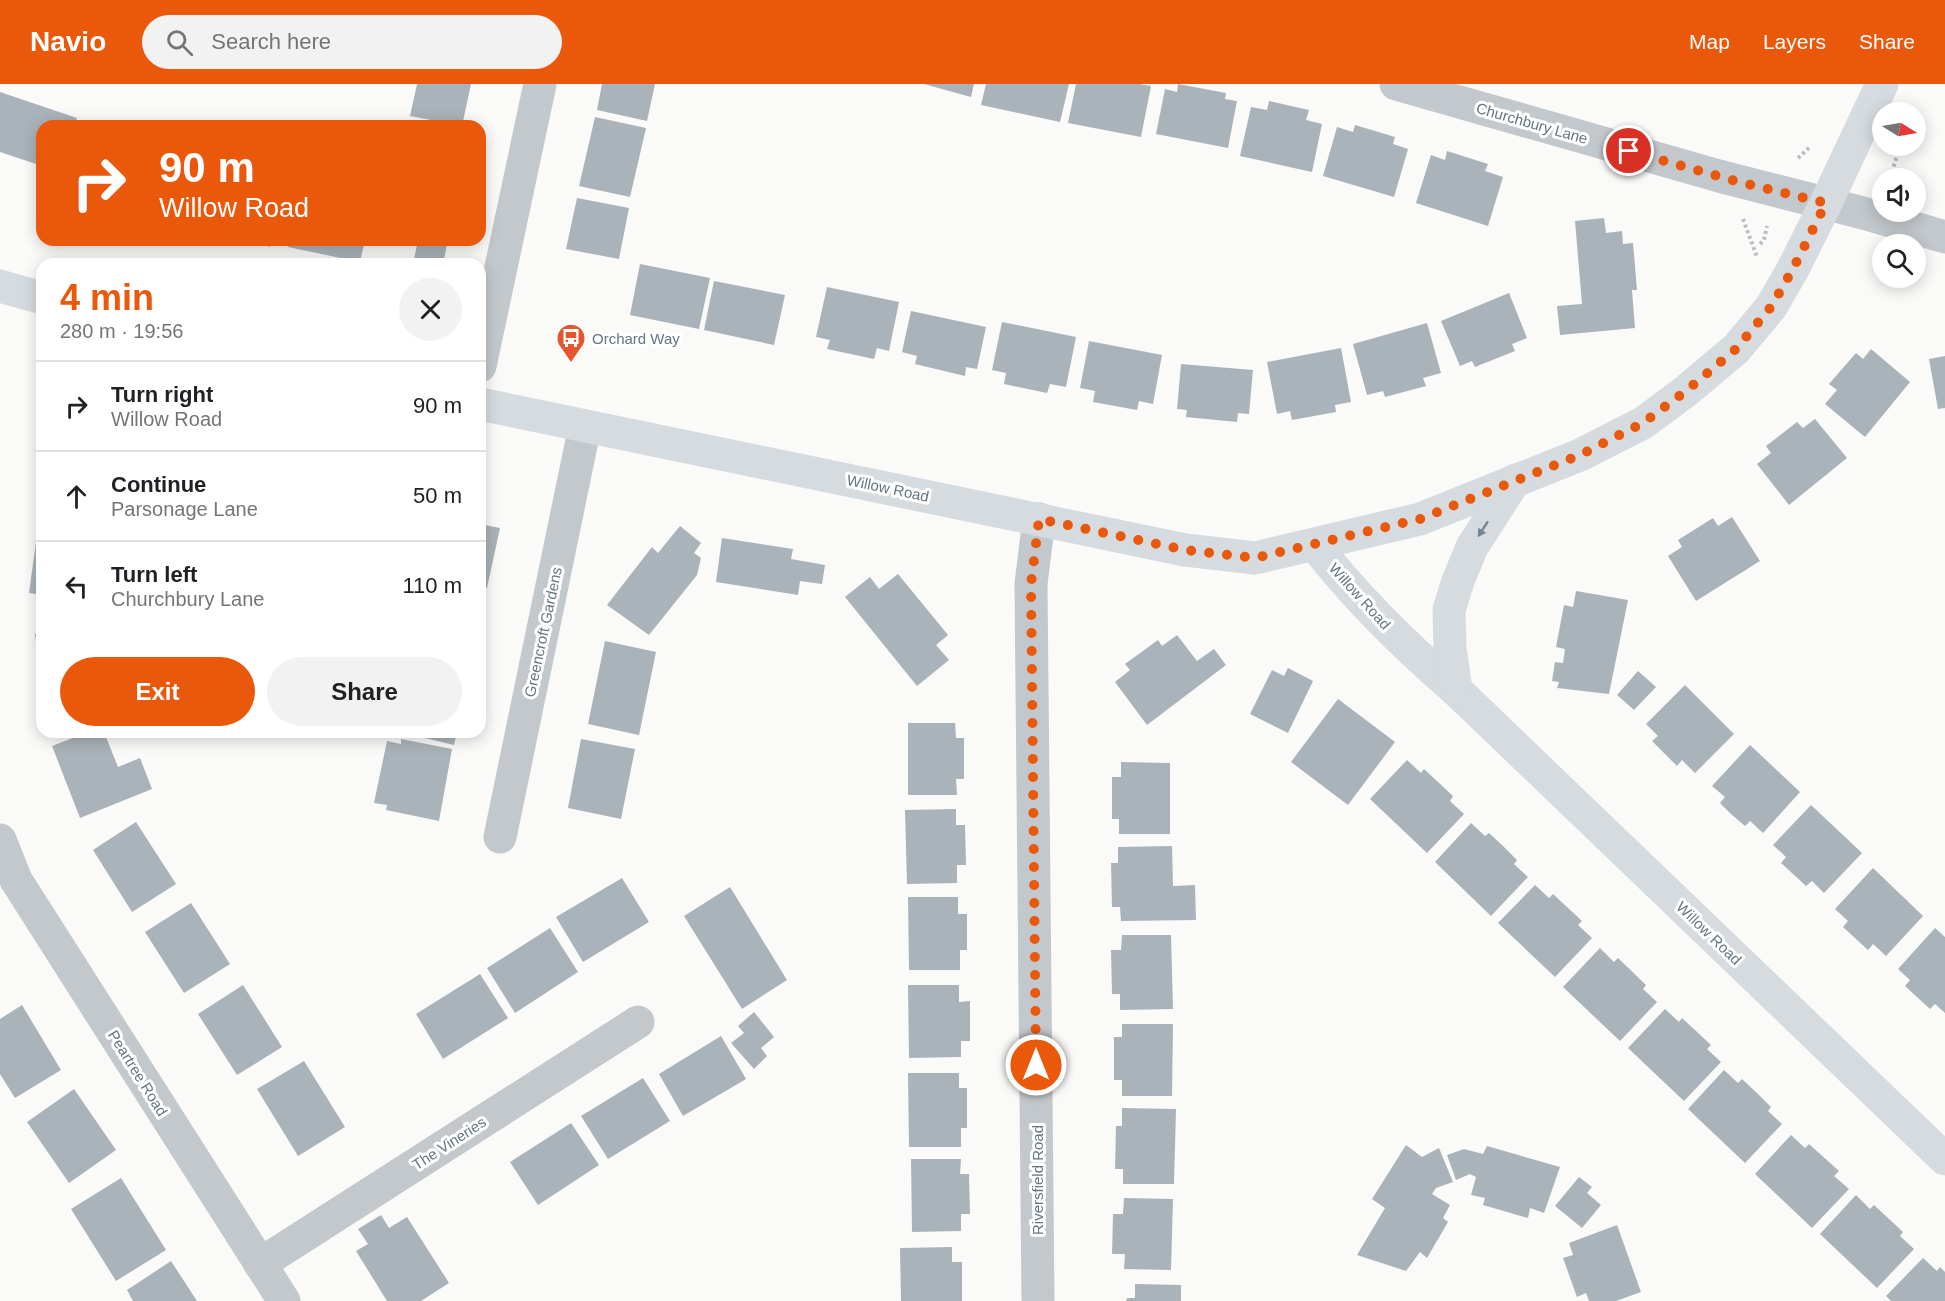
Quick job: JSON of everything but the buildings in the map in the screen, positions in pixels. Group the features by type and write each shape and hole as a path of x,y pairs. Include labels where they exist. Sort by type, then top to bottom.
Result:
{"street":[{"path":"486,338 540,84"},
{"name":"Churchbury Lane","path":"1396,84 1719,176 1826,203 1945,237"},
{"path":"1316,545 1420,519 1580,455 1643,423 1686,391 1736,349 1771,307 1826,203 1882,84"},
{"path":"1,291 36,297"},
{"name":"Willow Road","path":"486,405 1185,550 1255,558 1316,545 1358,597 1411,651 1456,690 1945,1159"},
{"name":"Greencroft Gardens","path":"500,837 585,426"},
{"path":"1456,690 1450,648 1449,610 1472,547 1515,480"},
{"name":"Riversfield Road","path":"1038,1301 1031,584 1039,519"},
{"name":"Peartree Road","path":"0,840 16,880 284,1301"},
{"name":"The Vineries","path":"260,1264 638,1022"}],"place":[{"name":"Orchard Way","path":"571,364"}],"route":[{"path":"1036,1065 1031,584 1039,519 1185,550 1255,558 1420,519 1580,455 1643,423 1736,349 1771,307 1826,203 1739,182 1629,151"}]}
